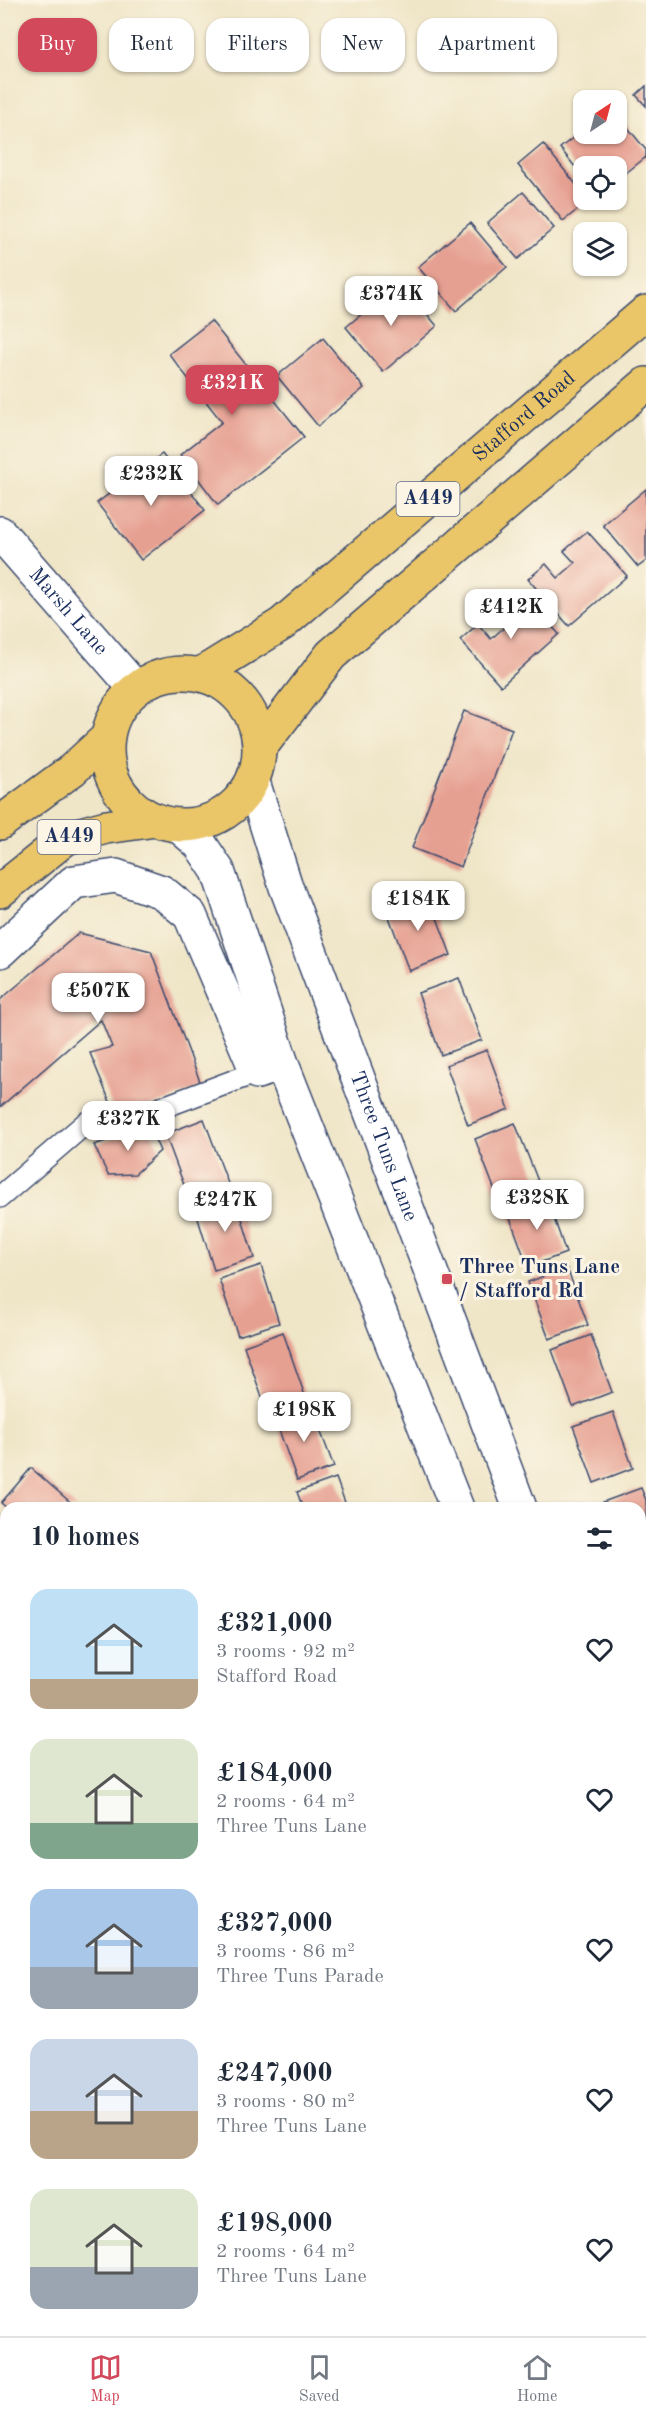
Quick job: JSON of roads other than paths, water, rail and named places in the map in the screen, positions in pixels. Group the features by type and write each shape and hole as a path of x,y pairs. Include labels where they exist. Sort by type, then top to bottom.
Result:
{"highway":[{"name":"Stafford Road","path":"201,674 282,624 646,312"},
{"name":"A449","path":"262,745 331,655 646,384"},
{"name":"A449","path":"0,891 66,838 106,826 203,823 225,813 241,799 253,782 260,762 262,745 258,726 240,698 226,686 201,674 175,674 157,678 136,689 113,718 107,738 108,765 116,788 133,806 168,823"},
{"name":"A449","path":"0,823 72,770 107,738"}],"street":[{"name":"Marsh Lane","path":"0,533 136,689"},
{"name":"Three Tuns Lane","path":"253,782 286,886 518,1502"},
{"path":"168,823 200,844 218,871 269,1068"},
{"path":"0,951 74,882 116,876 162,892 190,915 269,1068 454,1502"}],"lane":[{"path":"0,1197 86,1123 153,1111 269,1068"}],"place":[{"name":"Three Tuns Lane / Stafford Rd","path":"447,1279"}]}
